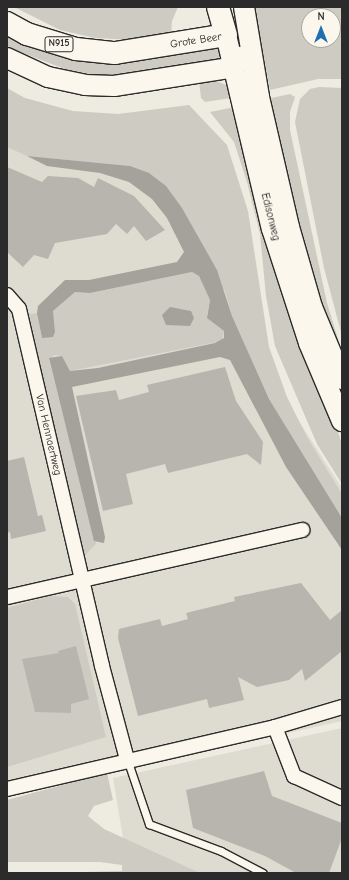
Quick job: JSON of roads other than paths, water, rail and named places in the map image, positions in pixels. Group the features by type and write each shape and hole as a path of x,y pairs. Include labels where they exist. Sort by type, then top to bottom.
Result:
{"main road":[{"name":"Edisonweg","path":"218,7 235,67 284,267 309,343 342,421"},
{"name":"Edisonweg","path":"244,7 249,45 290,227 312,307 342,379"},
{"name":"Grote Beer","path":"7,23 27,34 76,49 115,53 226,35 249,45"},
{"path":"7,58 48,77 85,85 114,86 235,67 249,45"}],"street":[{"name":"Van Hennaertweg","path":"7,295 19,308 81,579 114,716 127,759"},
{"path":"7,597 302,530"},
{"path":"7,789 127,759 275,727 342,707"},
{"path":"275,727 294,776 342,798"}],"lane":[{"path":"127,759 148,824 222,851 263,873"}]}
